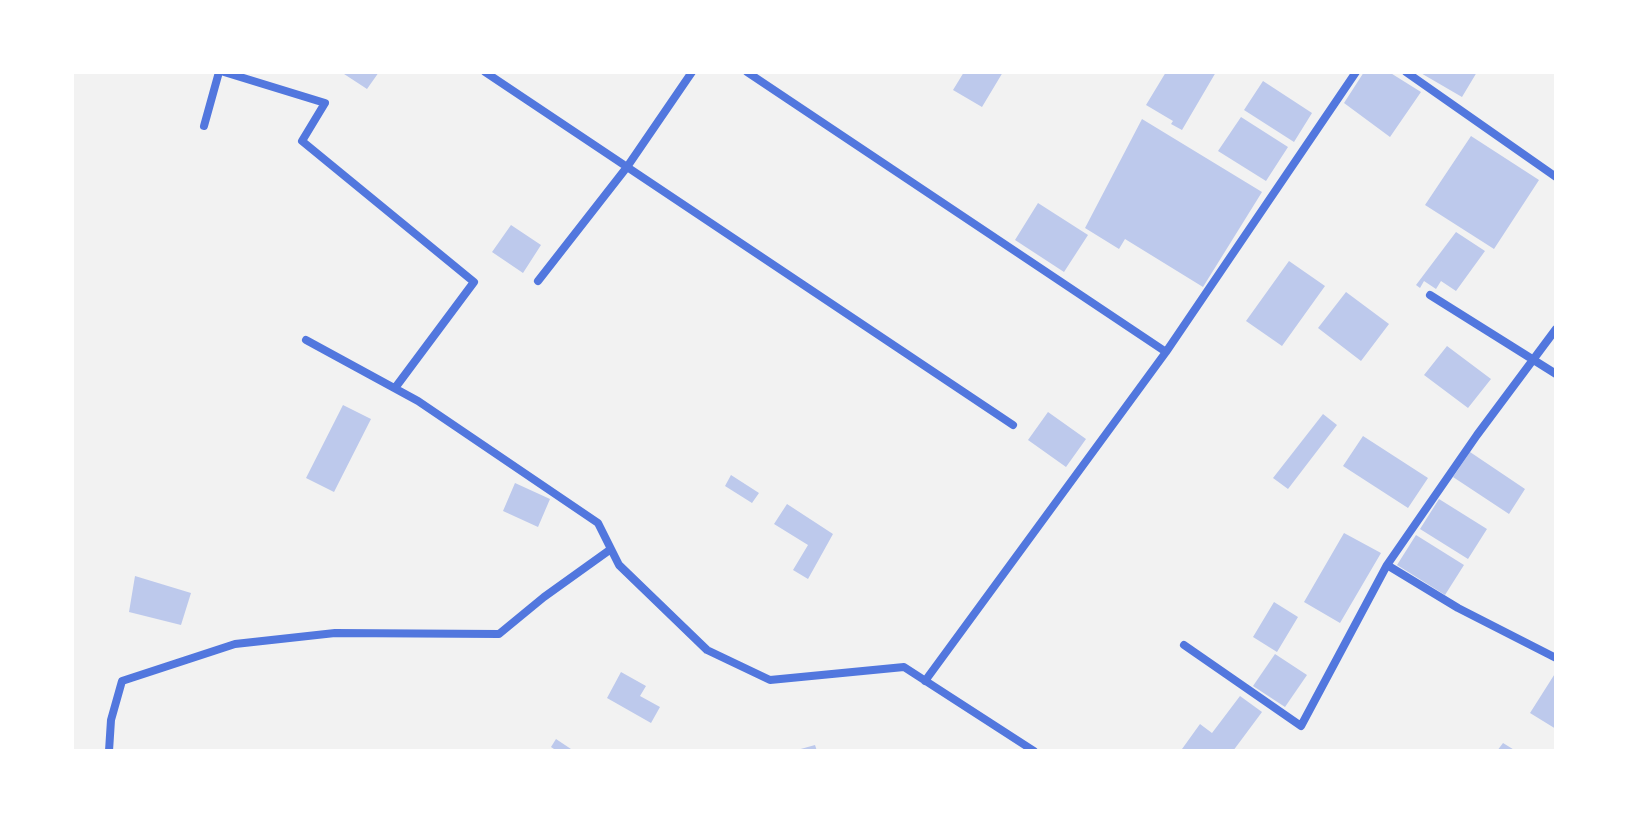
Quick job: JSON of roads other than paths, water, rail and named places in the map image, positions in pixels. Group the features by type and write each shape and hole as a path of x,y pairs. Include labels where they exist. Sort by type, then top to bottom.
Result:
{"street":[{"path":"204,126 221,72 325,103 302,141 474,282 395,388"},
{"path":"485,72 1013,425"},
{"path":"538,281 627,167 692,72"},
{"path":"747,72 1166,352"},
{"path":"925,681 1166,352 1356,72"},
{"path":"1406,72 1556,177"},
{"path":"1430,295 1556,374"},
{"path":"1184,645 1301,726 1387,565 1477,435 1556,329"},
{"path":"306,340 418,401 598,523 619,565 707,650 770,680 904,667 1034,751"},
{"path":"109,751 111,720 122,681 235,644 335,633 499,634 611,549"},
{"path":"1387,565 1458,608 1556,658"}]}
